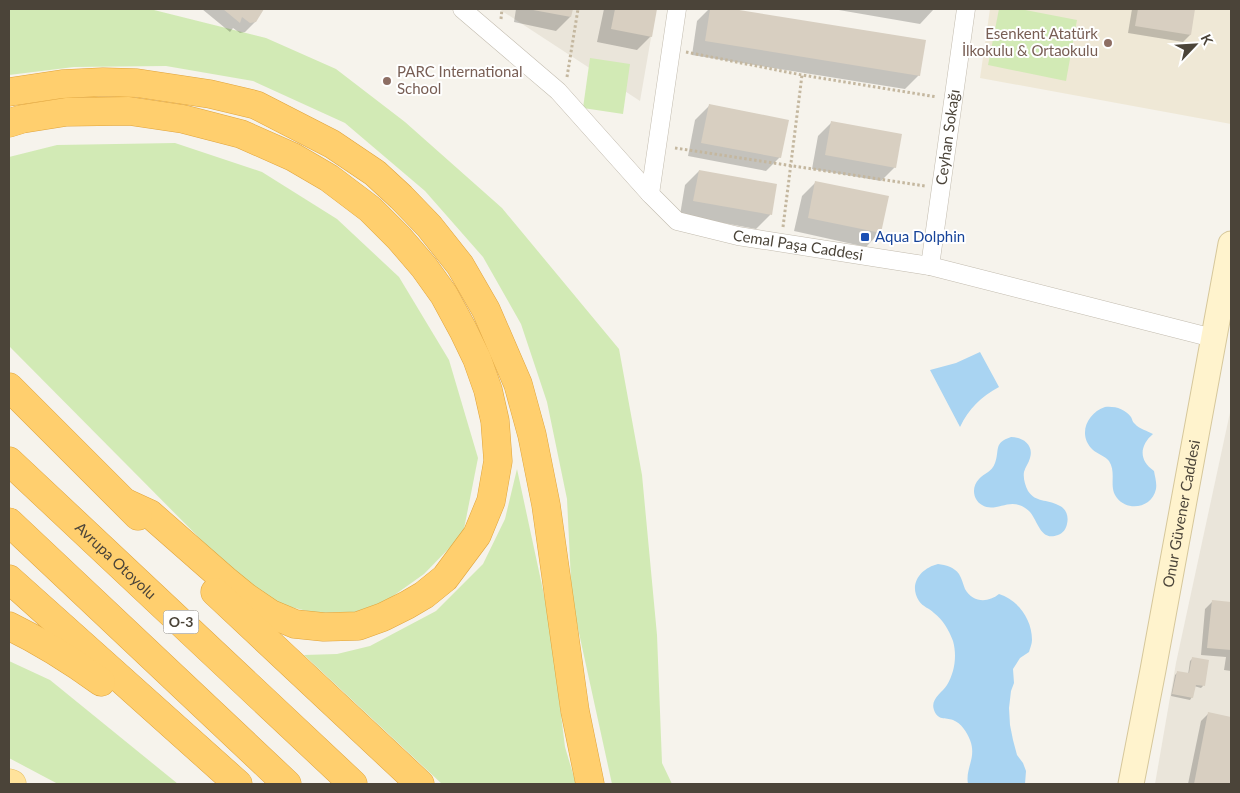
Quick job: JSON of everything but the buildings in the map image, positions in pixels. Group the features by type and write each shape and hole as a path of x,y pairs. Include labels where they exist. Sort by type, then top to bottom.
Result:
{"highway":[{"path":"9,92 62,84 137,83 210,94 256,105 332,144 375,173 429,226 460,265 482,303 518,384 532,435 546,505 575,711 590,784"},
{"path":"9,123 66,112 129,111 183,119 241,134 294,157 329,178 370,209 424,267 444,295 463,330 477,359 488,390 495,421 498,461 491,501 477,535 445,578 424,595 383,617 358,626 324,627 296,624 271,614 224,579 150,514 126,503"},
{"path":"9,387 155,534 420,784"},
{"name":"Avrupa Otoyolu","path":"9,461 353,784"},
{"path":"9,522 287,784"},
{"path":"9,579 238,784"},
{"path":"9,626 75,663 108,687 224,784"}],"street":[{"name":"Cemal Paşa Caddesi","path":"462,9 558,91 650,194 677,221 738,236 930,266 1214,338"},
{"path":"650,194 677,9"},
{"name":"Ceyhan Sokağı","path":"930,266 966,9"},
{"name":"Onur Güvener Caddesi","path":"1131,784 1231,244"}],"path":[{"path":"564,97 578,9"},
{"path":"671,49 802,75 953,100"},
{"path":"781,242 802,75"},
{"path":"657,145 941,189"}],"shaded area":[{"path":"499,9 656,9 640,101"},
{"name":"Esenkent Atatürk İlkokulu & Ortaokulu","path":"990,9 1231,9 1231,124 980,78"},
{"path":"1231,408 1231,784 1155,784 1176,663"}],"green space":[{"path":"9,9 150,9 266,38 336,69 405,122 502,208 619,349 642,475 657,635 662,763 672,784 612,784 572,601 567,499 547,402 521,324 483,257 425,191 345,123 253,81 166,66 74,67 9,75"},
{"path":"999,9 1020,9 1077,20 1066,81 988,65"},
{"path":"590,58 630,64 623,114 583,108"},
{"path":"175,143 262,172 337,219 399,277 449,360 478,458 463,534 424,574 386,601 355,612 315,613 275,603 240,579 9,346 9,157 57,145"},
{"path":"517,469 549,618 565,747 576,784 442,784 304,655 337,654 370,646 436,611 483,564 505,519"},
{"path":"9,661 50,680 178,784 58,784 9,758"}],"water":[{"path":"980,352 999,387 976,404 967,414 960,427 930,370 956,363"},
{"path":"1105,407 1123,410 1129,414 1137,426 1153,434 1145,443 1143,457 1145,462 1154,471 1156,489 1154,495 1145,504 1139,506 1127,505 1117,498 1114,494 1112,470 1109,461 1093,450 1088,444 1085,431 1086,425 1093,414"},
{"path":"1011,437 1020,438 1030,449 1030,458 1024,474 1024,482 1028,491 1038,499 1061,506 1066,513 1068,518 1067,526 1060,534 1052,536 1043,533 1029,511 1022,506 1010,504 988,507 979,503 975,497 974,489 976,482 994,466 999,444"},
{"path":"938,564 955,570 959,574 968,594 976,599 986,600 999,594 1006,597 1023,611 1030,625 1032,640 1029,652 1020,658 1013,669 1014,683 1009,708 1010,725 1017,755 1026,771 1025,784 968,784 968,773 972,758 972,746 969,737 959,723 938,716 934,710 935,699 947,685 952,675 955,652 951,637 945,626 932,611 919,601 915,589 918,578 922,573 926,569"}],"place":[{"name":"Esenkent Atatürk İlkokulu & Ortaokulu","path":"1108,43"},
{"name":"PARC International School","path":"387,81"},
{"name":"Aqua Dolphin","path":"865,237"}]}
